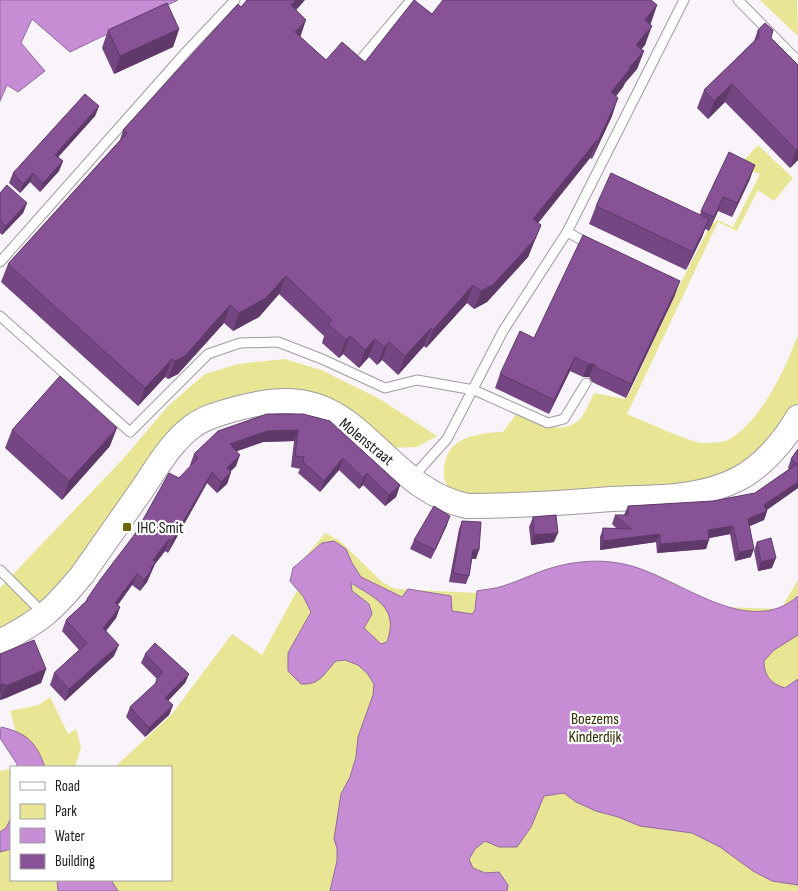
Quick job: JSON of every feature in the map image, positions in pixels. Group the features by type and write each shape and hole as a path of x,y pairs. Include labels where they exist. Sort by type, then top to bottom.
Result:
{"street":[{"name":"Molenstraat","path":"0,642 24,629 44,614 82,575 174,445 193,426 207,418 256,403 290,400 318,406 346,421 411,478 436,496 452,503 467,506 560,503 694,494 725,486 760,464 777,446 798,417"}],"lane":[{"path":"358,63 411,0"},
{"path":"411,478 447,439 503,331 567,232 684,0"},
{"path":"738,0 798,61"},
{"path":"0,262 233,1"},
{"path":"567,232 600,249"},
{"path":"0,316 130,432 208,354 240,343 278,342 322,359 386,388 417,380 474,390 548,423 564,419 586,383"},
{"path":"0,570 44,614"}],"green space":[{"path":"760,0 797,0 798,36"},
{"path":"758,145 793,178 774,201 758,190 737,231 718,222 627,414 696,442 715,443 728,440 751,421 771,393 787,362 798,334 798,410 775,443 715,483 557,495 453,495 444,477 444,464 453,446 461,441 481,434 503,432 517,413 548,426 564,427 572,425 579,420 594,393 625,399 710,226 718,220 733,227 760,174 738,167"},
{"path":"285,359 321,370 378,398 437,436 417,447 385,448 342,413 218,406 51,602 0,632 0,588 123,459 168,406 205,374 238,364"},
{"name":"Boezems Kinderdijk","path":"325,533 340,541 382,582 395,589 476,593 477,591 502,587 544,570 569,563 613,562 659,576 722,607 781,609 798,580 798,891 0,891 0,771 10,769 10,881 172,881 172,766 116,766 172,714 232,634 262,655 305,576 296,568"},
{"path":"50,697 68,734 76,729 81,747 75,766 22,766 25,765 10,711 39,705"}],"water":[{"path":"0,0 178,0 70,52 32,19 21,43 45,71 18,92 7,85 0,101"},
{"name":"Boezems Kinderdijk","path":"334,541 346,549 361,577 402,597 408,589 451,596 452,611 472,614 475,610 477,591 500,587 553,568 574,563 596,561 628,565 714,602 736,609 758,612 778,608 798,596 798,635 774,650 764,661 764,666 769,679 785,688 798,679 798,885 772,881 753,871 720,847 692,833 640,826 596,811 576,802 564,793 544,796 531,827 517,847 499,847 485,841 475,849 469,859 473,868 485,873 499,872 508,885 507,891 330,891 337,861 337,848 334,839 341,794 350,777 356,757 358,737 373,695 374,684 367,673 358,665 345,660 336,661 321,678 308,684 301,684 288,671 288,653 311,612 303,596 290,581 293,568 322,543","holes":["351,583 377,600 388,613 390,630 387,642 381,644 364,628 372,614 369,604 352,591"]},
{"path":"1,727 18,732 34,745 45,766 17,766 0,738"},
{"path":"10,820 10,849 0,852 0,832 6,828"},
{"path":"57,881 112,881 118,891 58,891"}],"building":[{"path":"247,0 296,0 291,5 306,20 295,32 326,60 342,42 365,62 414,0 432,14 443,0 651,0 657,5 645,20 652,26 636,45 644,51 611,92 618,98 598,141 533,219 541,225 535,239 494,284 481,291 473,285 433,330 431,328 405,356 389,342 384,347 375,339 365,350 350,336 346,340 328,324 332,320 286,276 266,298 239,313 230,305 185,356 175,361 172,359 145,388 8,264 127,133 123,130 238,4 241,7"},
{"path":"167,3 179,29 120,56 108,30"},
{"path":"765,23 773,30 771,38 798,65 798,148 796,150 732,84 714,101 704,90 759,37 758,30"},
{"path":"85,94 99,106 55,155 63,161 43,183 33,173 23,184 13,173"},
{"path":"729,152 755,165 737,203 723,197 714,217 701,211"},
{"path":"611,173 709,219 693,252 596,206"},
{"path":"7,185 27,203 6,226 0,220 0,193"},
{"path":"583,235 680,281 631,384 597,368 594,364 588,364 575,357 554,400 500,374 520,331 534,338"},
{"path":"60,376 117,428 69,481 12,430"},
{"path":"267,414 303,414 330,421 400,485 389,495 367,473 363,478 343,458 324,481 303,462 304,457 295,456 298,430 267,431 230,444 240,455 227,468 231,472 221,482 212,472 172,541 169,539 153,560 156,562 151,571 144,580 137,574 115,603 120,607 103,628 119,645 69,689 54,673 87,643 66,620 88,600 100,580 135,534 169,473 179,478 198,458 194,454 218,431"},
{"path":"798,449 798,482 764,505 767,511 748,519 754,549 739,552 733,526 708,530 709,540 660,544 660,534 603,541 603,528 631,529 615,515 628,515 628,506 713,501 755,493 797,464 791,459"},
{"path":"434,506 450,516 435,550 414,540"},
{"path":"556,515 558,533 534,535 533,517"},
{"path":"462,521 481,522 479,550 473,550 469,576 453,573"},
{"path":"771,538 776,558 761,562 757,542"},
{"path":"34,640 46,669 11,684 0,685 0,654"},
{"path":"155,643 189,674 165,698 173,705 149,728 130,707 157,682 156,680 163,672 145,654"}],"place":[{"name":"IHC Smit","path":"127,527"}]}
